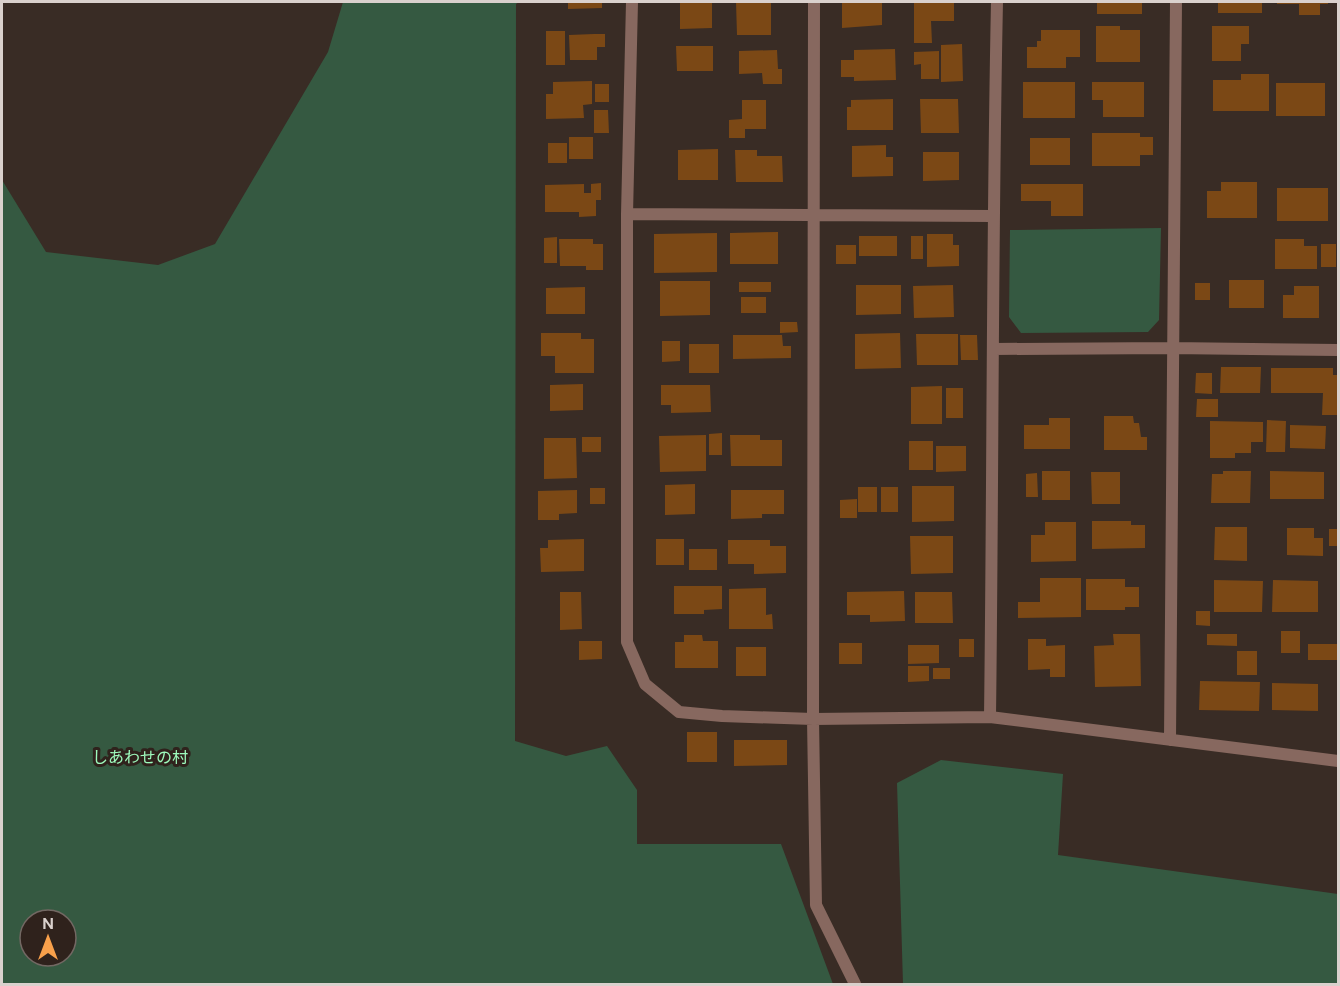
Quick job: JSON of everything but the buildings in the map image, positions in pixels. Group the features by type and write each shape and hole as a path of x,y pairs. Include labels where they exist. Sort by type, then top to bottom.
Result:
{"street":[{"path":"632,2 627,214 627,642 645,684 679,712 813,719 990,717 1338,760"},
{"path":"814,2 813,719 816,905 855,984"},
{"path":"990,717 993,216 997,2"},
{"path":"1170,740 1171,348 1176,2"},
{"path":"627,214 993,216"},
{"path":"994,349 1338,350"}],"green space":[{"name":"しあわせの村","path":"343,2 519,2 516,4 515,741 566,756 607,746 637,790 637,844 781,844 833,984 2,984 2,180 46,252 158,265 215,244 328,52"},
{"path":"1161,228 1159,320 1148,332 1021,333 1009,317 1010,230"},
{"path":"941,760 1063,774 1058,855 1338,894 1338,984 903,984 897,783"}]}
